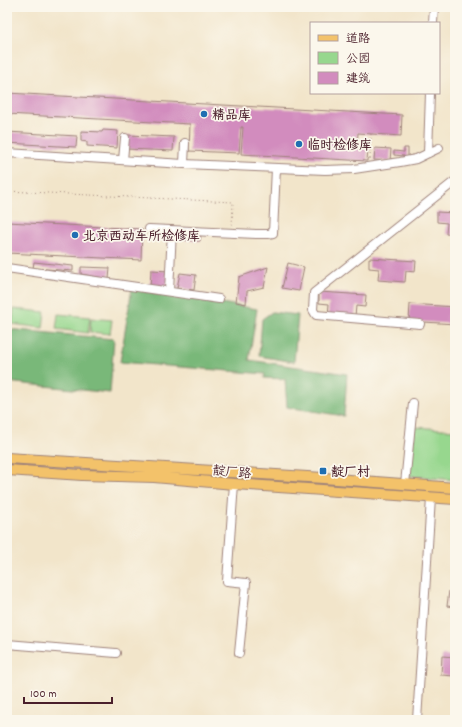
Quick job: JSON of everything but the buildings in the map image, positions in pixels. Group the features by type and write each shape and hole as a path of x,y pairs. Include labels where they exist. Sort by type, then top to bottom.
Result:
{"main road":[{"path":"7,458 455,488"},
{"name":"靛厂路","path":"7,470 82,475 154,477 455,499"}],"street":[{"path":"433,22 434,7"},
{"path":"428,153 430,94"},
{"path":"123,160 124,138"},
{"path":"184,164 185,143"},
{"path":"7,154 325,170 370,167 416,158 439,148"},
{"path":"149,229 231,233 273,233 276,168"},
{"path":"420,324 316,315 312,310 314,293 455,181"},
{"path":"169,291 172,231"},
{"path":"7,268 219,299"},
{"path":"405,484 413,403"},
{"path":"234,484 227,581 246,583 239,652"},
{"path":"416,720 431,498"},
{"path":"7,644 116,653"}],"path":[{"path":"370,167 372,134"},
{"path":"7,190 233,202 231,233"}],"green space":[{"path":"132,288 257,309 249,360 347,374 344,416 287,407 285,379 264,378 265,374 120,362"},
{"path":"14,309 45,312 43,328 12,324"},
{"path":"272,312 298,315 294,362 259,356 262,319"},
{"path":"58,314 90,317 88,333 56,329"},
{"path":"91,318 112,320 110,334 90,332"},
{"path":"7,329 114,339 110,393 7,382"},
{"path":"415,427 455,430 455,480 410,476"}],"place":[{"name":"精品库","path":"204,114"},
{"name":"临时检修库","path":"299,144"},
{"name":"北京西动车所检修库","path":"75,235"},
{"name":"靛厂村","path":"323,471"}]}
